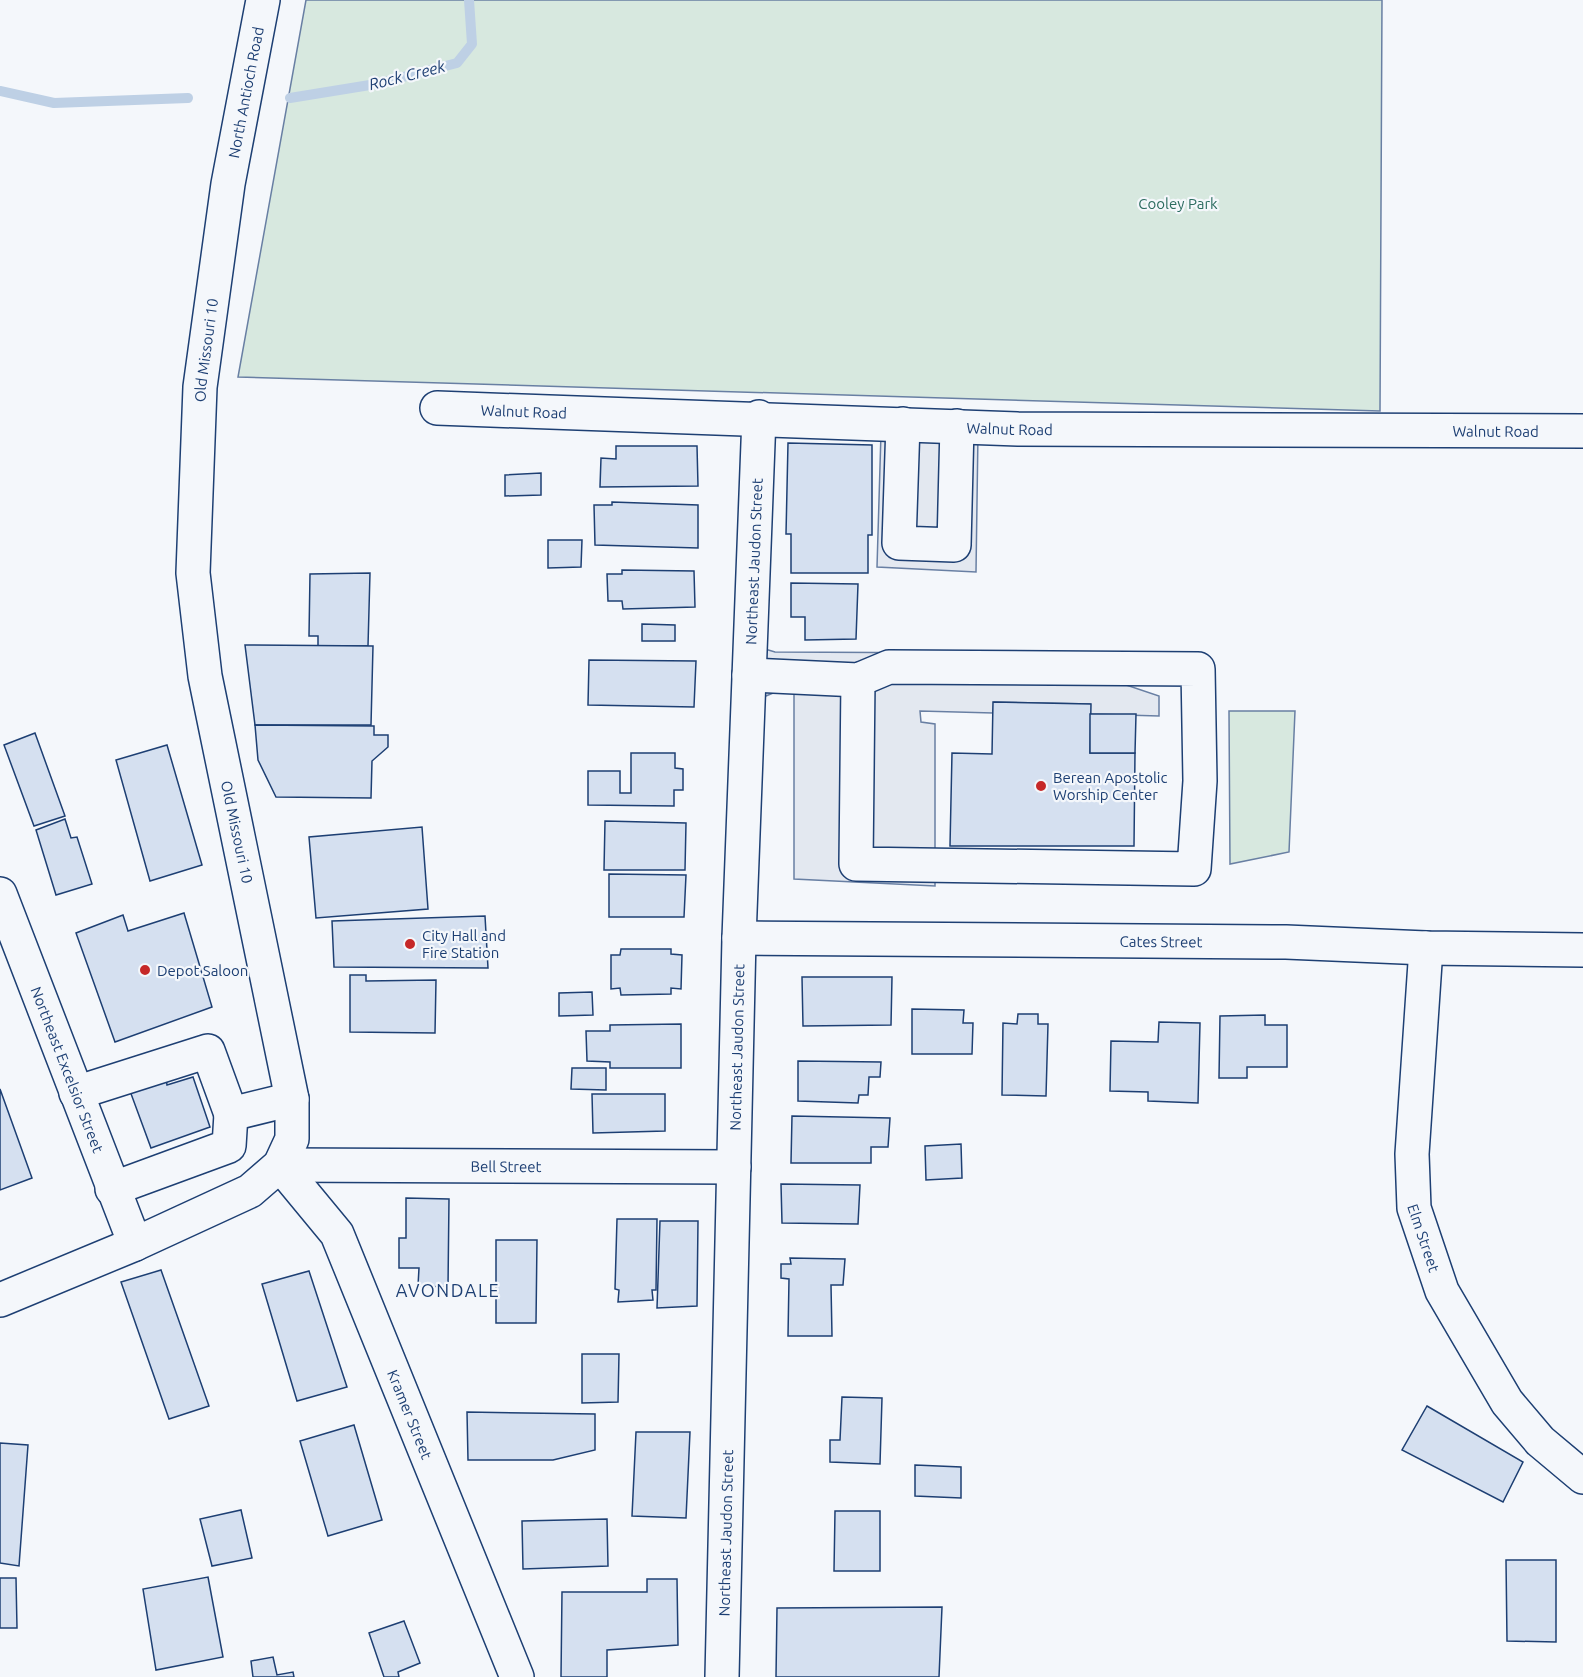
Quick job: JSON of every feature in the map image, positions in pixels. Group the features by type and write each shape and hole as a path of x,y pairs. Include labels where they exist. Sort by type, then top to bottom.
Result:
{"street":[{"name":"North Antioch Road","path":"228,184 263,0"},
{"name":"Old Missouri 10","path":"0,1300 135,1244 250,1191 280,1165 292,1139 292,1099 205,676 193,573 200,387 228,184"},
{"name":"Walnut Road","path":"437,408 759,417 957,426 1583,431"},
{"name":"Northeast Jaudon Street","path":"722,1677 739,938 759,417"},
{"path":"903,424 899,543 954,545 957,426"},
{"path":"749,675 858,680 889,667 1198,669 1200,781 1194,869 856,864 858,680"},
{"name":"Northeast Excelsior Street","path":"0,894 135,1244"},
{"name":"Cates Street","path":"739,938 1286,942 1426,948 1583,950"},
{"name":"Elm Street","path":"1426,948 1412,1154 1414,1208 1442,1291 1507,1402 1540,1441 1583,1478"},
{"path":"76,1093 208,1051 231,1114 229,1146 250,1191"},
{"path":"231,1114 292,1099"},
{"path":"112,1189 229,1146"},
{"name":"Bell Street","path":"280,1165 734,1167"},
{"name":"Kramer Street","path":"280,1165 337,1234 517,1677"}],"green space":[{"name":"Cooley Park","path":"306,0 1382,0 1380,411 238,377"},
{"path":"1229,711 1295,711 1289,852 1230,864"}],"shaded area":[{"path":"881,433 978,433 976,572 877,567"},
{"path":"765,649 775,652 979,653 1055,661 1159,696 1159,716 1090,714 1090,704 994,702 993,713 920,711 921,722 935,724 935,886 794,879 794,691 778,691 761,698"}],"building":[{"path":"788,443 872,445 872,535 868,535 868,573 791,573 791,534 786,534"},
{"path":"616,446 697,446 698,486 600,487 601,458 616,459"},
{"path":"541,473 541,495 505,496 505,475"},
{"path":"612,502 698,505 698,548 595,545 594,505 612,505"},
{"path":"548,540 582,540 581,567 548,568"},
{"path":"622,570 694,571 695,607 623,609 622,601 608,601 607,574 622,574"},
{"path":"370,573 368,646 318,646 318,636 309,636 310,574"},
{"path":"791,583 858,584 856,639 805,640 805,617 791,617"},
{"path":"642,624 675,625 675,641 642,641"},
{"path":"245,645 373,646 371,725 255,725"},
{"path":"589,660 696,661 694,707 588,705"},
{"path":"993,702 1091,704 1090,753 1135,753 1134,846 950,846 952,753 992,754"},
{"path":"1090,714 1136,714 1135,753 1090,753"},
{"path":"255,725 374,726 374,735 388,735 388,747 372,761 371,798 276,797 258,760"},
{"path":"35,733 65,816 34,826 4,745"},
{"path":"167,745 202,865 150,881 116,760"},
{"path":"631,753 675,753 675,768 683,769 683,790 674,790 674,806 588,805 588,771 620,771 620,793 631,793"},
{"path":"65,819 71,838 77,837 92,884 56,895 36,830"},
{"path":"605,821 686,823 685,870 604,870"},
{"path":"422,827 428,909 316,918 309,837"},
{"path":"609,874 686,875 684,917 609,917"},
{"name":"Depot Saloon","path":"184,913 212,1007 115,1042 76,933 123,915 128,931"},
{"name":"City Hall and Fire Station","path":"485,916 488,968 334,967 332,921"},
{"path":"621,949 671,949 671,954 682,955 681,989 671,988 671,994 621,995 620,988 611,989 611,955 620,955"},
{"path":"350,975 366,975 366,981 436,980 435,1033 350,1032"},
{"path":"802,977 892,977 891,1025 803,1026"},
{"path":"592,992 593,1015 559,1016 559,993"},
{"path":"912,1009 964,1010 963,1023 973,1023 972,1054 912,1054"},
{"path":"1018,1014 1038,1014 1038,1024 1048,1024 1046,1096 1002,1095 1003,1023 1017,1024"},
{"path":"1265,1015 1265,1025 1287,1025 1287,1067 1247,1067 1247,1078 1219,1078 1220,1016"},
{"path":"1159,1022 1200,1023 1198,1103 1148,1101 1148,1092 1110,1091 1111,1041 1158,1042"},
{"path":"681,1024 681,1068 610,1068 610,1062 587,1061 586,1031 610,1031 610,1025"},
{"path":"798,1061 881,1062 880,1077 869,1077 868,1095 859,1095 858,1103 798,1101"},
{"path":"572,1068 606,1068 606,1090 571,1089"},
{"path":"166,1077 167,1085 193,1077 210,1127 151,1148 130,1091"},
{"path":"0,1089 32,1178 0,1190"},
{"path":"592,1094 665,1094 665,1131 593,1133"},
{"path":"792,1116 890,1118 888,1147 871,1147 871,1163 791,1163"},
{"path":"961,1144 962,1178 926,1180 925,1146"},
{"path":"781,1184 860,1185 858,1224 782,1223"},
{"path":"406,1198 449,1199 448,1287 418,1286 419,1268 399,1268 399,1238 406,1238"},
{"path":"617,1219 657,1219 656,1290 652,1290 653,1300 618,1302 619,1290 615,1289"},
{"path":"660,1221 698,1221 697,1306 657,1308"},
{"path":"496,1240 537,1240 536,1323 496,1323"},
{"path":"790,1258 845,1259 843,1285 831,1285 832,1336 788,1336 789,1279 781,1278 781,1264 791,1264"},
{"path":"161,1270 209,1406 169,1419 121,1282"},
{"path":"309,1271 347,1387 297,1401 262,1284"},
{"path":"582,1354 619,1354 618,1402 582,1403"},
{"path":"842,1397 882,1398 880,1464 830,1462 830,1440 840,1440"},
{"path":"1427,1406 1523,1462 1503,1502 1402,1450"},
{"path":"467,1412 595,1414 595,1450 553,1460 468,1460"},
{"path":"354,1425 382,1520 328,1536 300,1441"},
{"path":"636,1432 690,1432 686,1518 632,1516"},
{"path":"0,1443 28,1445 19,1566 0,1563"},
{"path":"915,1465 961,1467 961,1498 915,1496"},
{"path":"241,1510 252,1558 212,1566 200,1519"},
{"path":"835,1511 880,1511 880,1571 834,1571"},
{"path":"607,1519 608,1566 523,1569 522,1521"},
{"path":"1506,1560 1556,1560 1556,1642 1507,1641"},
{"path":"208,1577 223,1657 156,1670 143,1589"},
{"path":"0,1578 16,1578 17,1628 0,1628"},
{"path":"647,1579 677,1579 678,1645 607,1650 607,1677 561,1677 562,1592 647,1592"},
{"path":"942,1607 939,1677 776,1677 777,1608"},
{"path":"404,1621 420,1663 398,1672 399,1677 384,1677 369,1633"},
{"path":"273,1657 277,1675 293,1672 294,1677 253,1677 251,1661"}],"waterway":[{"name":"Rock Creek","path":"290,98 376,84 457,63 472,44 469,0"},
{"name":"Rock Creek","path":"0,91 54,103 188,98"}],"place":[{"name":"Berean Apostolic Worship Center","path":"1041,786"},
{"name":"City Hall and Fire Station","path":"410,944"},
{"name":"Depot Saloon","path":"145,970"}],"district":[{"name":"AVONDALE","path":"448,1290"}]}
